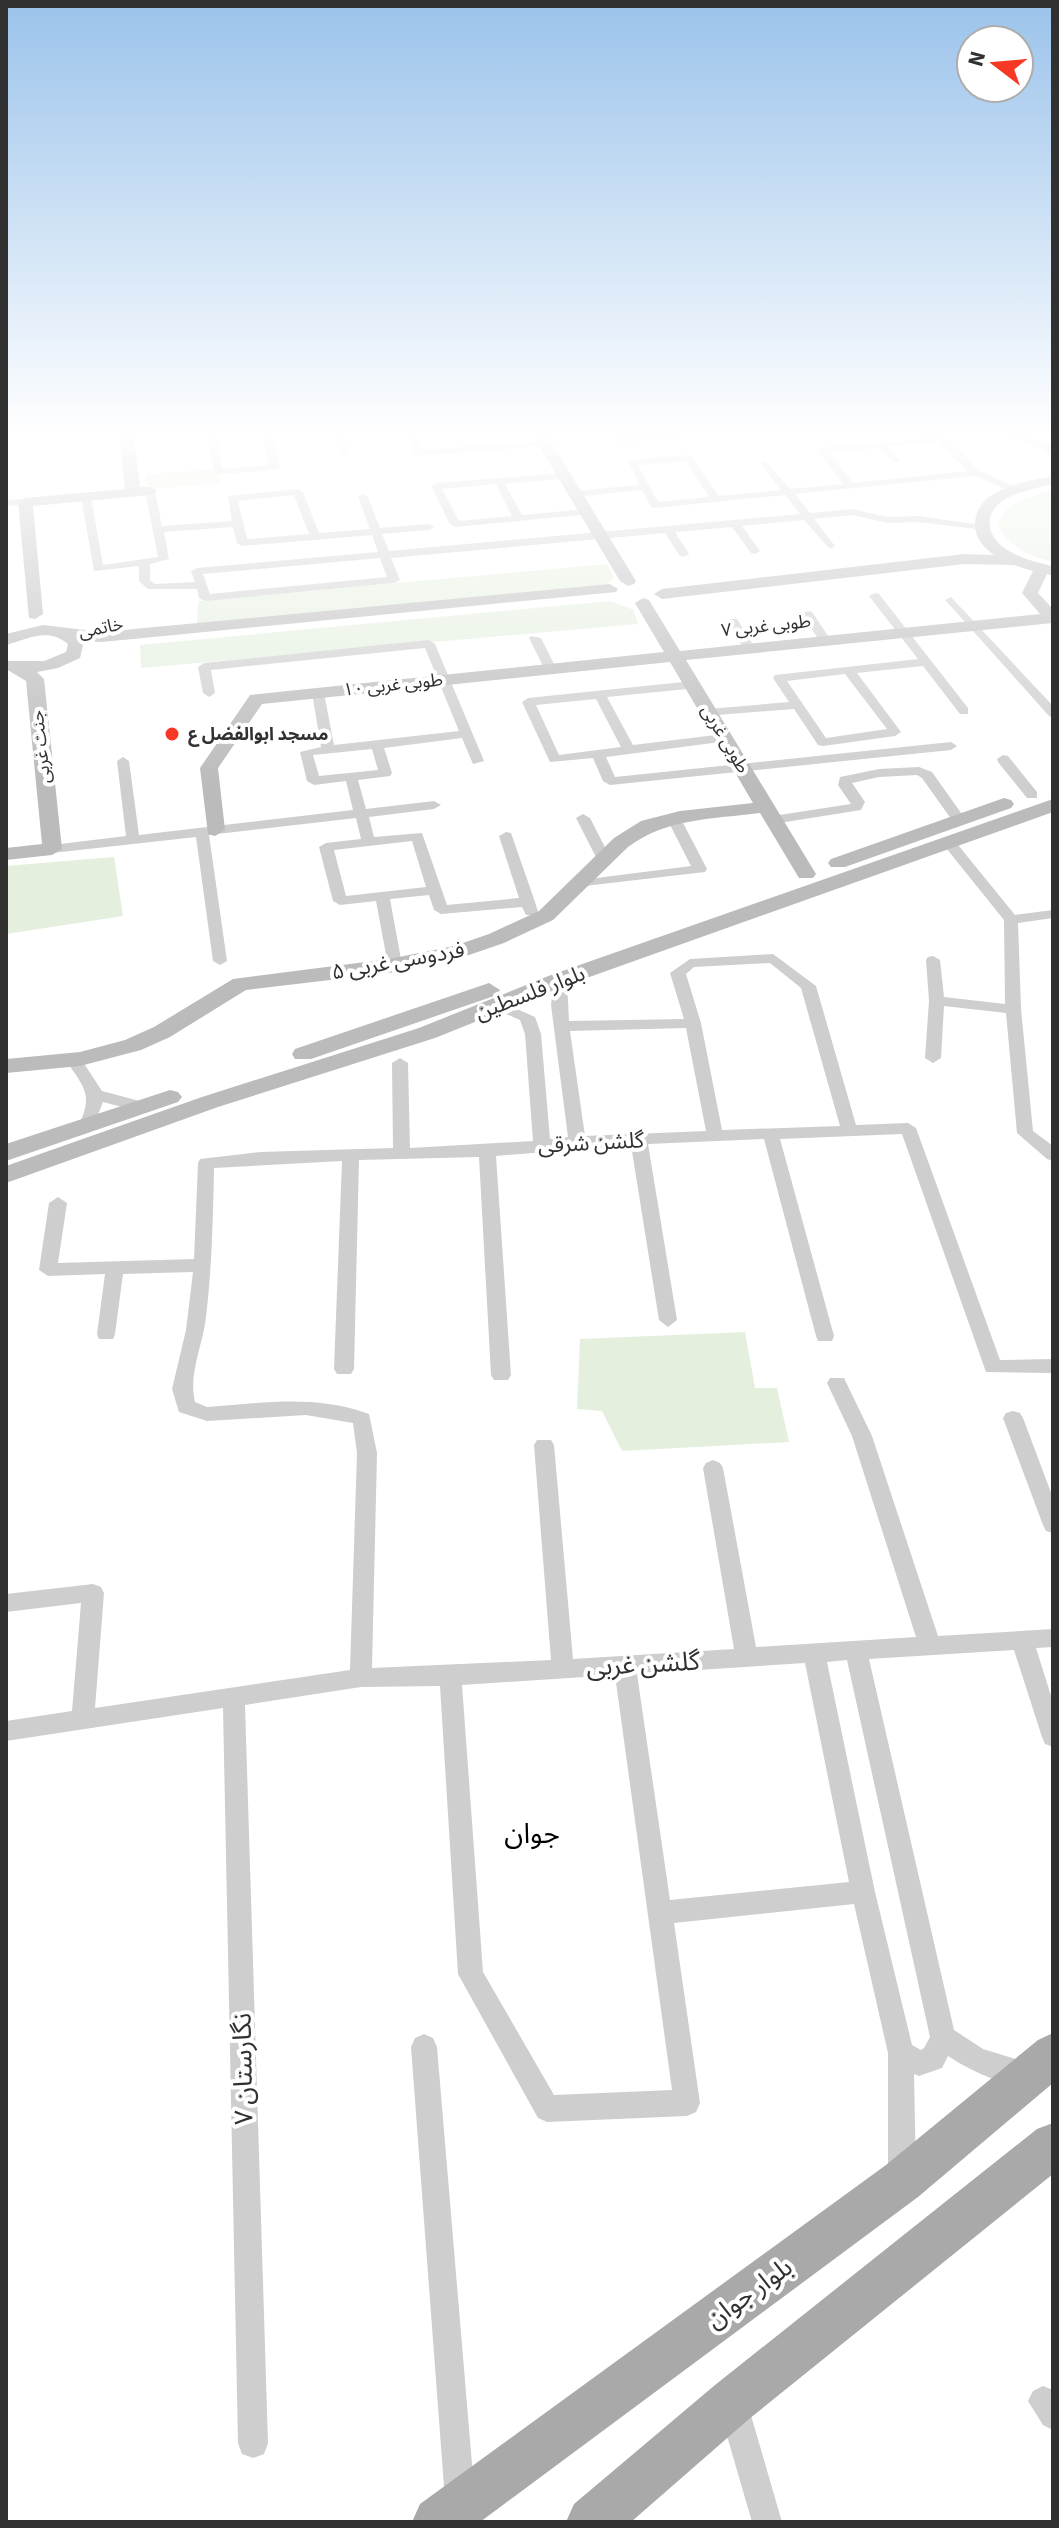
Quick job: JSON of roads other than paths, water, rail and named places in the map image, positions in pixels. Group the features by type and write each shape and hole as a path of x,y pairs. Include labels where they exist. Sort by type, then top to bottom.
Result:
{"main road":[{"path":"24,633 35,614 29,550"},
{"path":"614,550 648,585 656,600 622,599"},
{"path":"622,599 648,585 919,559 961,550"},
{"path":"1004,550 1017,560"},
{"path":"648,585 964,559 1017,560 1047,570 1030,593 1053,618"},
{"name":"خاتمی","path":"6,640 24,633 102,637 622,599"},
{"name":"خاتمی","path":"12,665 42,666 100,645 622,599"},
{"name":"طوبی غربی","path":"622,599 675,655 806,874"},
{"path":"35,614 77,643 69,657"},
{"name":"طوبی غربی ۷","path":"675,655 1053,618"},
{"name":"طوبی غربی ۱۰","path":"209,831 209,768 256,699 675,655"},
{"name":"جنت غربی","path":"52,849 35,684 44,673 69,657"},
{"path":"12,665 35,679 35,684"},
{"name":"بلوار فلسطین","path":"6,1175 420,1025 806,874 1053,787"},
{"name":"بلوار فلسطین","path":"6,1153 141,1107 497,1005 559,980 1053,805"},
{"name":"فردوسی غربی ۵","path":"6,1066 75,1062 104,1055 152,1037 223,991 241,984 395,965 480,947 581,884 636,831 674,819 769,813"},
{"path":"6,854 52,849"},
{"name":"بلوار جوان","path":"449,2514 902,2181 1040,2064"},
{"path":"592,2522 732,2402 1053,2145"}],"street":[{"path":"95,550 98,569 164,559 163,550"},
{"path":"382,550 384,555 394,580 205,598 197,571 384,555 445,550"},
{"path":"495,550 499,561"},
{"path":"681,550 684,554"},
{"path":"144,564 145,581 152,587 201,585"},
{"path":"875,596 964,711"},
{"path":"951,600 1053,713"},
{"path":"808,614 825,640"},
{"path":"733,621 749,648"},
{"path":"535,638 550,668"},
{"path":"209,693 204,667 429,644 478,761"},
{"path":"848,670 895,732 823,742 779,678 848,670 925,662"},
{"path":"693,685 528,702 555,759 724,738"},
{"path":"318,693 328,750"},
{"path":"600,695 629,750"},
{"path":"709,713 797,705"},
{"path":"377,745 385,773 314,781 306,752 467,734"},
{"path":"598,754 610,781 951,746"},
{"path":"1003,759 1032,795"},
{"path":"123,761 133,839"},
{"path":"769,813 856,807 858,802 845,785 845,780 911,770 927,775 959,820"},
{"path":"351,777 369,842"},
{"path":"52,849 434,805"},
{"path":"583,818 604,859"},
{"path":"581,884 700,869 674,819"},
{"path":"209,831 220,961"},
{"path":"434,890 340,901 326,847 417,836 441,910 532,912 506,836"},
{"path":"949,843 1011,920 1013,1009 1025,1133 1053,1155"},
{"path":"382,896 395,965"},
{"path":"1011,920 1053,914"},
{"path":"715,1137 693,1023 678,973 690,963 773,958 808,986 849,1129"},
{"path":"933,960 937,1001 933,1058"},
{"path":"559,980 577,1142"},
{"path":"937,1001 1013,1009"},
{"path":"497,1005 527,1017 533,1034 542,1144"},
{"path":"563,1026 693,1023"},
{"path":"75,1062 96,1095 97,1106 86,1126"},
{"path":"400,1063 402,1154"},
{"path":"96,1095 141,1107"},
{"name":"گلشن شرقی","path":"361,1678 367,1453 362,1419 346,1412 306,1408 207,1414 186,1407 182,1389 195,1330 203,1265 206,1163 261,1158 487,1151 577,1142 908,1128 993,1367 1053,1366"},
{"path":"771,1135 825,1336"},
{"path":"639,1140 668,1320"},
{"path":"487,1151 501,1375"},
{"path":"344,1369 351,1156"},
{"path":"58,1203 48,1270 203,1265"},
{"path":"106,1334 115,1268"},
{"path":"837,1383 862,1436 930,1646"},
{"path":"1013,1418 1053,1525"},
{"path":"544,1445 563,1668"},
{"path":"713,1468 747,1658"},
{"path":"6,1603 93,1593 83,1718"},
{"name":"گلشن غربی","path":"6,1731 361,1678 450,1676 1053,1638"},
{"path":"1022,1639 1053,1737"},
{"path":"856,1650 943,2038 933,2059 919,2063 901,2053"},
{"path":"814,1653 863,1892 901,2053 902,2181"},
{"path":"450,1676 471,1974 547,2109 687,2103 625,1665"},
{"name":"نگارستان ۷","path":"234,1696 253,2443"},
{"path":"660,1913 863,1892"},
{"path":"943,2038 977,2060 1040,2064"},
{"path":"424,2047 449,2514"},
{"path":"732,2402 767,2522"}],"place":[{"name":"مسجد ابوالفضل ع","path":"172,734"}],"district":[{"name":"جوان","path":"532,1834"}]}
